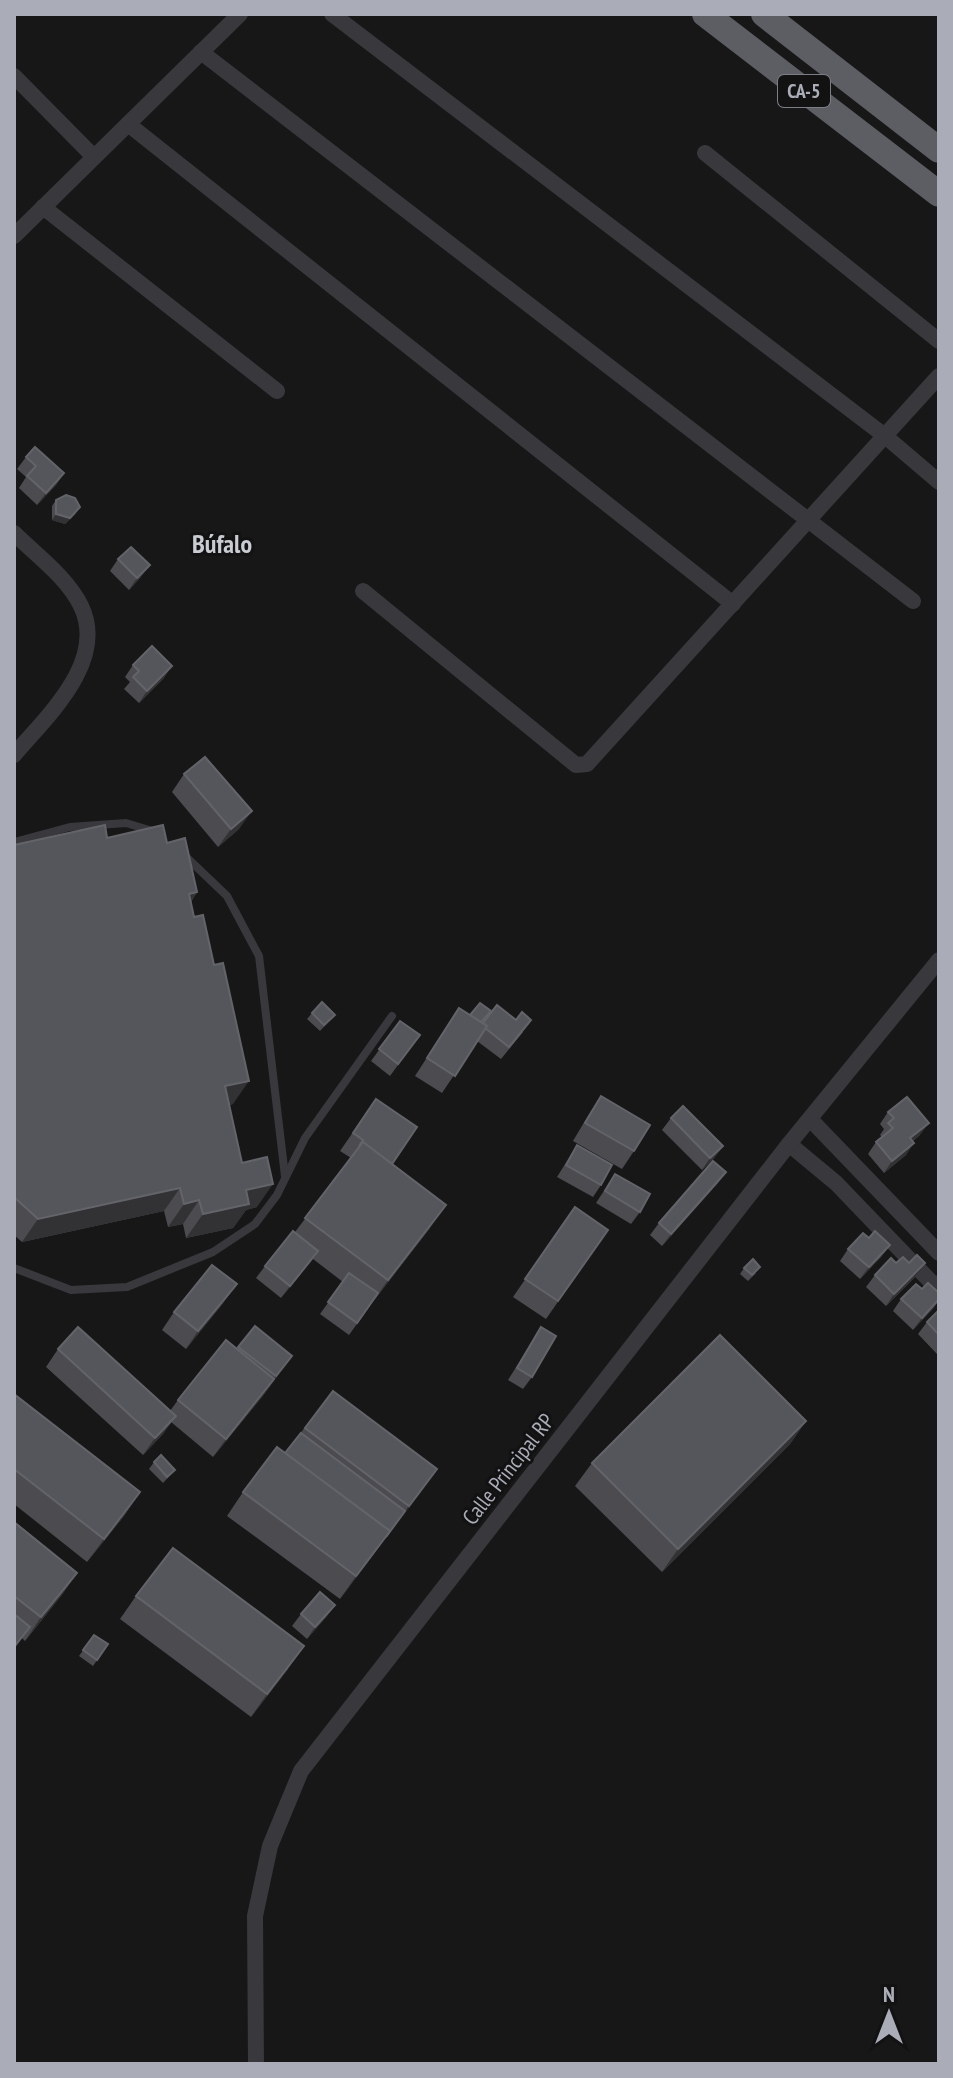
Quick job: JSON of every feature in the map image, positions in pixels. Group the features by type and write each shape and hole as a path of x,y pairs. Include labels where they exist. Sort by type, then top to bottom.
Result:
{"highway":[{"name":"CA-5","path":"705,14 939,194"},
{"name":"CA-5","path":"764,14 939,150"},
{"path":"903,167 916,159 939,170"}],"street":[{"path":"14,236 240,14"},
{"path":"332,14 885,436 939,482"},
{"path":"201,52 913,601"},
{"path":"14,76 94,157"},
{"path":"128,124 733,604"},
{"path":"705,153 939,341"},
{"path":"43,207 277,391"},
{"path":"363,591 576,765 582,766 939,376"},
{"path":"14,533 67,585 82,607 87,632 83,662 72,688 14,755"},
{"name":"Calle Principal RP","path":"256,2064 255,1916 270,1846 301,1771 789,1144 939,960"},
{"path":"810,1119 939,1253"},
{"path":"789,1144 836,1183 937,1284"}],"lane":[{"path":"14,842 70,827 126,823 157,832 168,841"},
{"path":"179,851 227,896 259,956 285,1176"},
{"path":"14,1268 71,1290 127,1287 213,1252 255,1224 277,1195 305,1138 392,1016"}],"building":[{"path":"35,447 64,473 46,493 27,476 36,466 26,457"},
{"path":"66,495 75,498 80,507 70,518 56,514 56,500"},
{"path":"131,547 150,565 137,578 118,559"},
{"path":"152,646 172,666 147,691 133,677 139,671 133,665"},
{"path":"205,757 252,811 231,829 184,774"},
{"path":"105,825 107,838 163,825 167,843 185,838 197,892 189,894 194,917 203,915 214,965 223,963 249,1081 225,1086 242,1163 267,1157 273,1184 246,1190 249,1204 203,1214 199,1200 184,1204 180,1188 38,1219 14,1197 14,845"},
{"path":"322,1002 335,1015 324,1025 312,1013"},
{"path":"480,1003 491,1011 481,1022 470,1015"},
{"path":"497,1005 516,1020 522,1012 531,1020 509,1047 483,1023"},
{"path":"459,1008 487,1026 455,1076 427,1058"},
{"path":"400,1021 420,1035 398,1064 379,1049"},
{"path":"601,1096 650,1125 634,1151 585,1123"},
{"path":"907,1097 929,1123 910,1138 914,1143 892,1161 876,1142 893,1128 888,1123 894,1118 888,1112"},
{"path":"376,1099 417,1127 392,1164 363,1142 359,1146 363,1140 353,1133"},
{"path":"683,1106 723,1146 710,1158 671,1118"},
{"path":"363,1142 446,1205 388,1280 305,1218"},
{"path":"577,1145 612,1165 601,1185 566,1165"},
{"path":"713,1161 726,1172 671,1234 659,1223"},
{"path":"615,1174 650,1194 640,1212 605,1191"},
{"path":"575,1207 608,1230 558,1301 525,1279"},
{"path":"293,1231 318,1251 290,1286 265,1266"},
{"path":"875,1231 890,1245 869,1267 848,1249 863,1233 869,1238"},
{"path":"917,1255 925,1263 894,1294 875,1275 891,1258 896,1263 903,1257 909,1263"},
{"path":"753,1259 760,1267 752,1275 744,1268"},
{"path":"212,1265 237,1284 198,1331 174,1312"},
{"path":"349,1273 378,1293 357,1323 328,1302"},
{"path":"928,1283 939,1293 939,1299 922,1318 901,1299 916,1284 922,1289"},
{"path":"939,1310 939,1335 927,1322"},
{"path":"255,1326 292,1356 276,1376 238,1347"},
{"path":"78,1327 176,1416 155,1438 58,1349"},
{"path":"541,1327 556,1336 532,1377 517,1368"},
{"path":"720,1335 806,1421 678,1549 592,1463"},
{"path":"226,1340 274,1379 226,1439 178,1400"},
{"path":"333,1391 437,1469 409,1506 305,1428"},
{"path":"14,1394 140,1492 104,1539 14,1469"},
{"path":"301,1433 405,1511 386,1537 390,1531 285,1453"},
{"path":"277,1447 390,1531 356,1576 243,1492"},
{"path":"161,1455 175,1470 167,1477 154,1462"},
{"path":"14,1522 77,1573 41,1617 14,1596"},
{"path":"173,1548 304,1646 267,1694 136,1596"},
{"path":"320,1592 335,1605 315,1627 301,1614"},
{"path":"14,1614 30,1627 14,1647"},
{"path":"94,1635 108,1644 97,1660 83,1650"}],"district":[{"name":"Búfalo","path":"222,543"}]}
